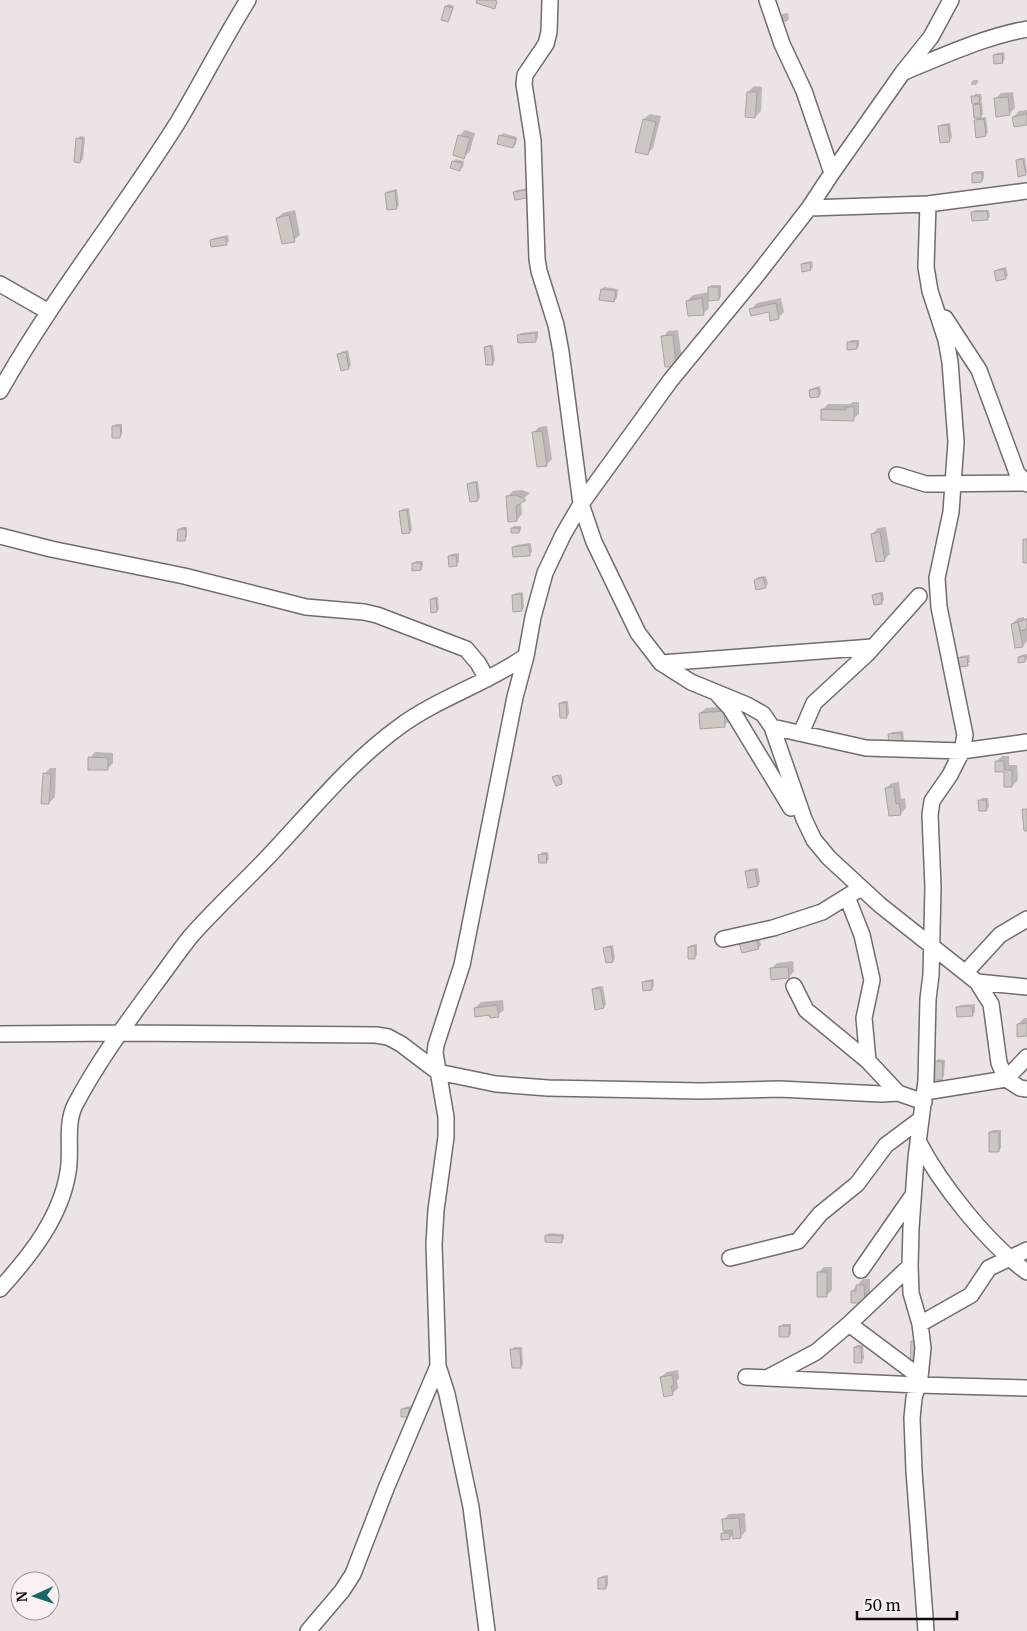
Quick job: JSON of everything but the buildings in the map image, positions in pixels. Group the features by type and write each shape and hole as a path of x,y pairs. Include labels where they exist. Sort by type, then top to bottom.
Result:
{"street":[{"path":"0,391 49,312 178,121 248,0"},
{"path":"550,0 549,32 546,44 525,74 524,84 533,141 536,258 562,352 581,504 594,542 638,633 661,663 691,682 747,705 763,714 772,727 804,819 814,840 829,858 880,905 972,977 991,1004 999,1063 1006,1079 1027,1090"},
{"path":"767,0 782,44 804,91 832,172"},
{"path":"487,1631 471,1507 447,1394 438,1366 434,1244 436,1210 446,1137 446,1117 435,1053 462,965 515,697 544,573 581,504 670,381 758,275 809,208 832,172 903,72 931,37 951,0"},
{"path":"903,72 1004,33 1027,29"},
{"path":"809,208 928,204 1027,191"},
{"path":"926,1631 912,1418 923,1348 920,1324 911,1293 910,1266 913,1195 924,1097 932,946 933,887 930,816 932,801 950,775 962,751 965,735 939,607 937,578 952,512 956,442 950,362 946,340 930,291 926,268 928,204"},
{"path":"0,284 49,312"},
{"path":"934,302 979,370 1017,473 1026,484"},
{"path":"897,475 926,484 1026,484"},
{"path":"0,536 184,576 306,606 377,615 466,650 478,662 487,679"},
{"path":"801,733 814,704 873,647 919,596"},
{"path":"661,663 873,647"},
{"path":"0,1289 45,1232 59,1204 68,1175 70,1124 74,1107 120,1032 190,938 222,901 266,859 346,772 400,726 439,702 507,669 526,656"},
{"path":"715,692 732,709 791,808"},
{"path":"772,727 866,748 962,751 1027,742"},
{"path":"724,938 772,928 822,912 862,888"},
{"path":"849,902 862,935 872,980 864,1018 868,1061"},
{"path":"972,977 1000,935 1027,919"},
{"path":"972,977 1027,987"},
{"path":"794,986 806,1010 868,1061 898,1093"},
{"path":"0,1034 120,1032 376,1035 401,1044 438,1072 496,1084 548,1088 701,1091 778,1089 881,1094 898,1093 924,1097 1006,1079 1027,1057"},
{"path":"730,1258 798,1241 820,1214 857,1184 886,1145 921,1119"},
{"path":"918,1141 926,1156 958,1202 1009,1259 1027,1272"},
{"path":"861,1270 913,1195"},
{"path":"920,1324 971,1295 989,1268 1027,1250"},
{"path":"766,1378 816,1352 849,1324 910,1266"},
{"path":"849,1324 919,1381"},
{"path":"308,1631 342,1591 353,1574 387,1486 438,1366"},
{"path":"746,1377 919,1381 1027,1388"}]}
